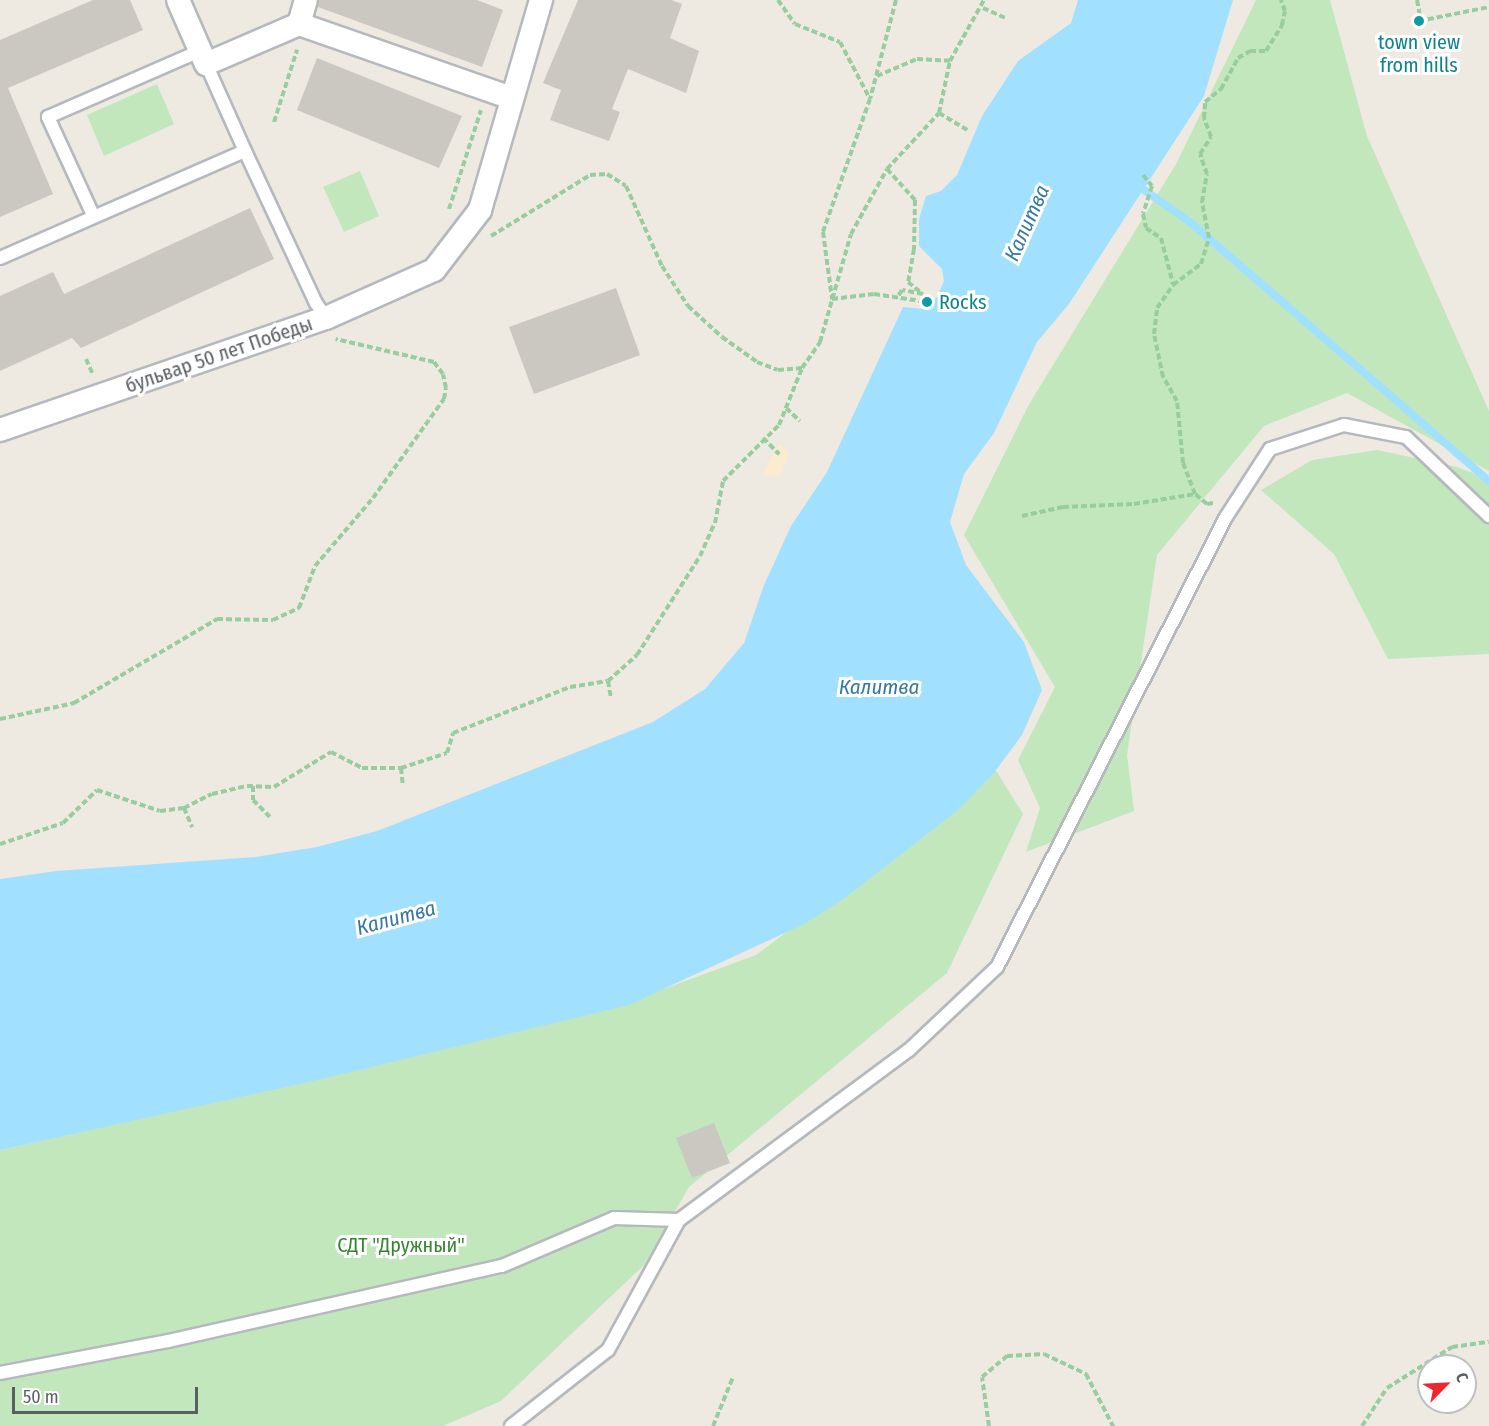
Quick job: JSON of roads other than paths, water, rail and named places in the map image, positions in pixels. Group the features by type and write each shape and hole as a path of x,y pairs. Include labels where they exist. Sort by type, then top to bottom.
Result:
{"street":[{"path":"178,0 203,58 302,25 502,94 541,0"},
{"path":"302,25 306,0"},
{"name":"бульвар 50 лет Победы","path":"0,430 326,318 434,270 480,210 502,94"}],"lane":[{"path":"93,215 48,117 203,58 244,151 316,303 326,318"},
{"path":"0,258 93,215 244,151"},
{"path":"511,1426 608,1350 679,1220 909,1050 997,967 1226,518 1270,449 1344,425 1407,437 1489,516"},
{"path":"0,1373 168,1341 502,1266 614,1218 679,1220"}],"water":[{"name":"Калитва","path":"1078,0 1233,0 1204,96 1069,304 1037,342 994,433 964,474 950,522 966,565 1024,642 1042,690 1022,735 993,774 958,810 842,900 802,925 629,1005 317,1080 0,1150 0,879 56,871 255,857 317,847 377,831 653,722 705,689 744,643 764,585 791,526 827,472 903,307 925,309 937,297 944,281 942,269 919,246 919,219 926,196 941,191 957,175 982,116 1018,61 1071,23"}],"waterway":[{"path":"1137,185 1190,222 1489,481"}],"place":[{"name":"town view from hills","path":"1419,21"},
{"name":"Rocks","path":"927,302"}],"park label":[{"name":"СДТ \"Дружный\"","path":"401,1245"}]}
